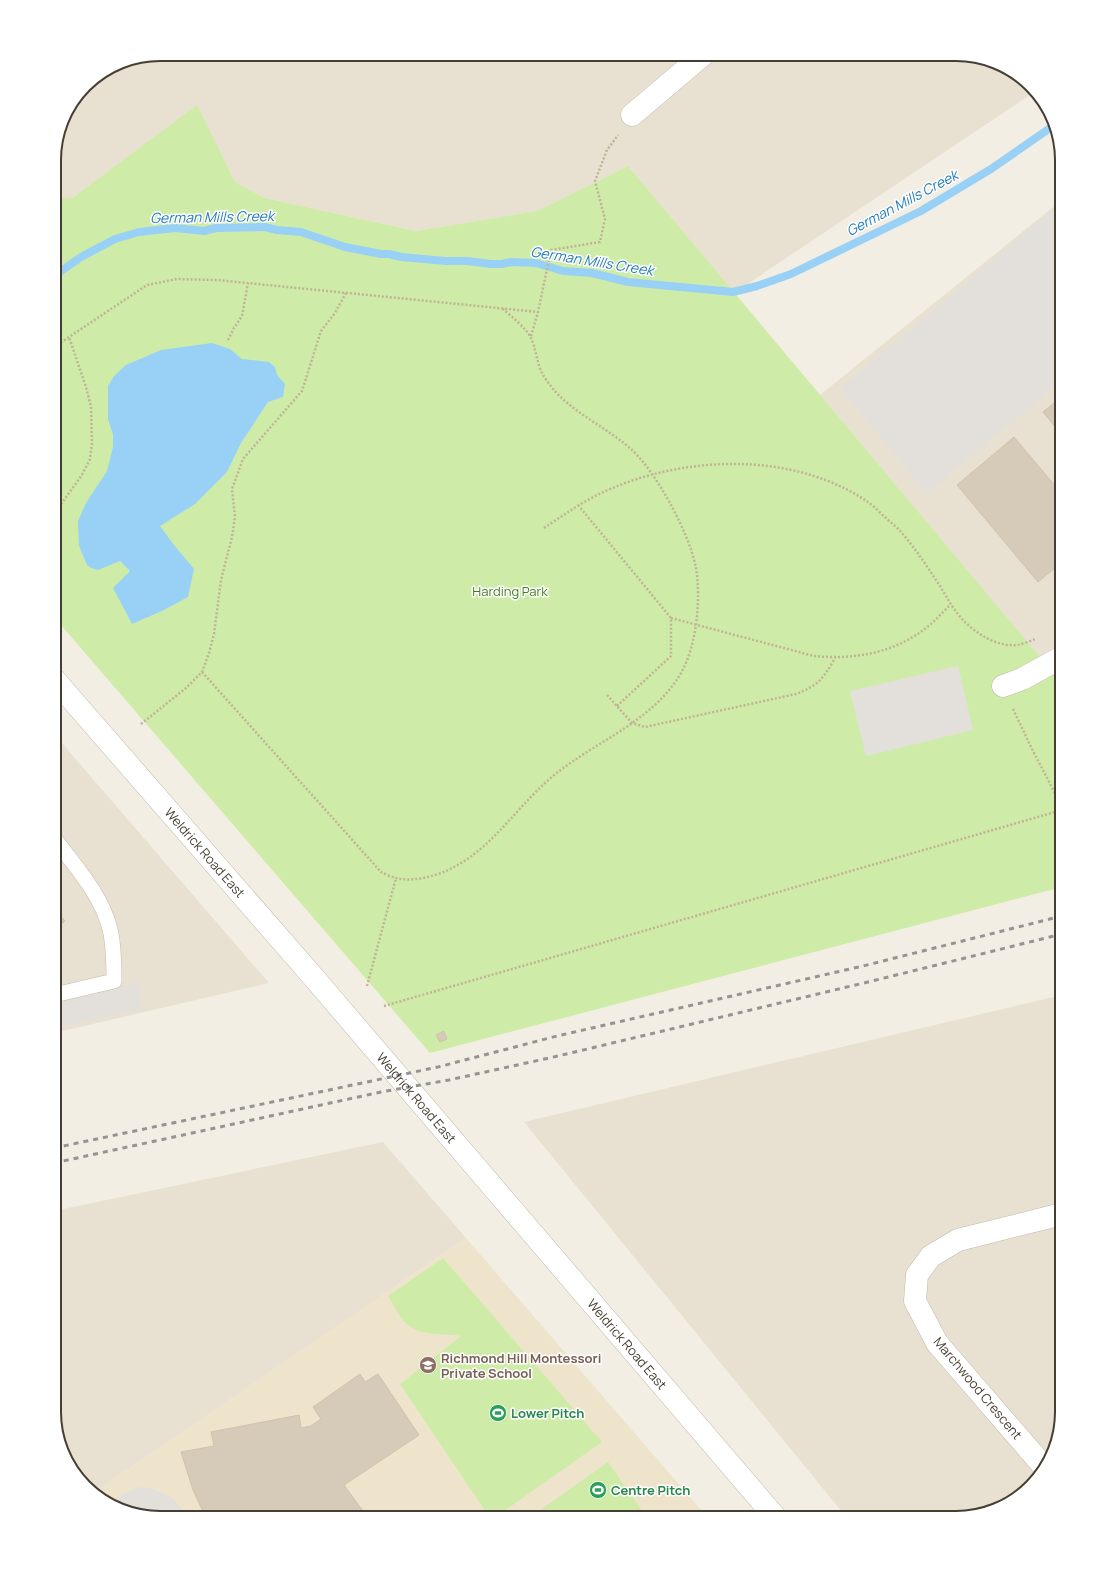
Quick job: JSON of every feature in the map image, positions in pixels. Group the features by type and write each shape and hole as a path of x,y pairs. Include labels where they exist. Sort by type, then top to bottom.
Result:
{"street":[{"path":"632,115 696,61"},
{"path":"1003,686 1055,661"},
{"name":"Weldrick Road East","path":"61,687 320,984 770,1511"},
{"name":"Marchwood Crescent","path":"1041,1463 937,1343 915,1301 917,1275 931,1256 958,1240 1055,1216"}],"lane":[{"path":"61,847 93,889 105,912 111,937 114,981 61,993"}],"path":[{"path":"531,336 538,312 551,250 600,242 605,219 595,181 607,150 632,115"},
{"path":"61,342 147,285 177,279 217,280 538,312"},
{"path":"228,340 242,316 248,283"},
{"path":"142,724 186,688 202,672 210,653 221,580 232,537 235,517 232,489 243,459 302,391 321,331 335,314 346,293"},
{"path":"202,672 381,872 396,878 412,879 447,871 483,847 501,830 517,810 537,790 558,772 632,723 654,706 669,691 682,671 691,649 695,625 698,596 696,568 688,540 653,474 632,450 571,406 554,390 542,374 531,336 503,308"},
{"path":"61,504 82,475 90,459 92,443 91,407 86,387 69,337"},
{"path":"544,528 578,506 615,487 653,474 697,466 742,463 786,468 829,481 868,502 901,532 965,622 984,636 1000,644 1018,645 1035,639"},
{"path":"578,506 671,618 695,625 814,656 836,658 857,657 882,652 905,642 926,628 951,604"},
{"path":"617,706 671,656 671,618"},
{"path":"606,694 632,723 645,727 796,694 811,688 823,678 836,658"},
{"path":"1003,686 1031,747 1055,793"},
{"path":"384,1006 1055,812"},
{"path":"368,986 396,878"}],"shaded area":[{"path":"962,61 988,66 1000,71 1026,90 1030,95 734,293 628,166 537,211 416,231 265,198 235,182 197,106 72,198 61,198 61,154 66,128 74,111 90,90 105,78 116,71 135,64 147,62"},
{"path":"1055,206 1055,675 820,395"},
{"path":"1055,208 1055,386 927,493 840,389"},
{"path":"958,666 973,730 866,756 850,691"},
{"path":"61,742 269,983 61,1031"},
{"path":"137,983 143,1009 61,1027 61,1000"},
{"path":"1055,997 1055,1412 1052,1437 1042,1461 1026,1482 1016,1490 1005,1498 981,1508 956,1511 841,1511 524,1122"},
{"path":"383,1142 466,1238 99,1489 86,1477 74,1461 64,1437 62,1425 61,1210"},
{"name":"Richmond Hill Montessori Private School","path":"466,1238 702,1511 154,1511 128,1506 116,1501 99,1489"},
{"path":"139,1487 153,1489 171,1497 184,1511 154,1511 141,1509 128,1506 114,1500 126,1492"}],"green space":[{"name":"Harding Park","path":"197,105 235,182 265,198 416,231 537,211 628,166 1055,675 1055,889 430,1053 61,625 61,198 72,198"},
{"name":"Lower Pitch","path":"443,1258 602,1442 504,1511 485,1511 400,1384 461,1336 426,1333 412,1328 402,1318 388,1296"},
{"name":"Centre Pitch","path":"608,1462 642,1511 539,1511"}],"water":[{"path":"212,343 230,349 242,359 269,362 275,367 277,375 285,384 283,397 268,402 241,443 227,472 195,504 160,526 194,569 188,597 162,611 132,624 113,588 130,571 120,561 98,570 91,568 87,565 79,546 78,521 86,503 107,471 113,447 113,435 108,419 108,386 114,376 126,365 161,350"}],"building":[{"path":"1055,402 1055,427 1043,412"},
{"path":"1014,437 1055,486 1055,568 1038,582 957,485"},
{"path":"61,917 65,921 61,925"},
{"path":"444,1031 447,1039 440,1042 436,1035"},
{"path":"360,1374 365,1382 378,1374 419,1435 344,1485 363,1511 203,1511 193,1490 181,1452 214,1446 211,1432 299,1415 301,1428 311,1426 321,1419 313,1407"}],"waterway":[{"name":"German Mills Creek","path":"61,271 81,257 115,239 139,232 175,228 204,231 216,228 265,227 277,230 301,232 345,247 401,257 491,264 511,262 536,263 563,271 592,273 628,282 733,292 757,286 791,274 921,211 991,169 1049,128"}],"railway":[{"path":"61,1147 438,1067 557,1036 863,966 1055,918"},
{"path":"61,1161 381,1092 449,1080 558,1056 1055,936"}],"place":[{"name":"Richmond Hill Montessori Private School","path":"428,1365"},
{"name":"Lower Pitch","path":"498,1413"},
{"name":"Centre Pitch","path":"598,1490"}]}
